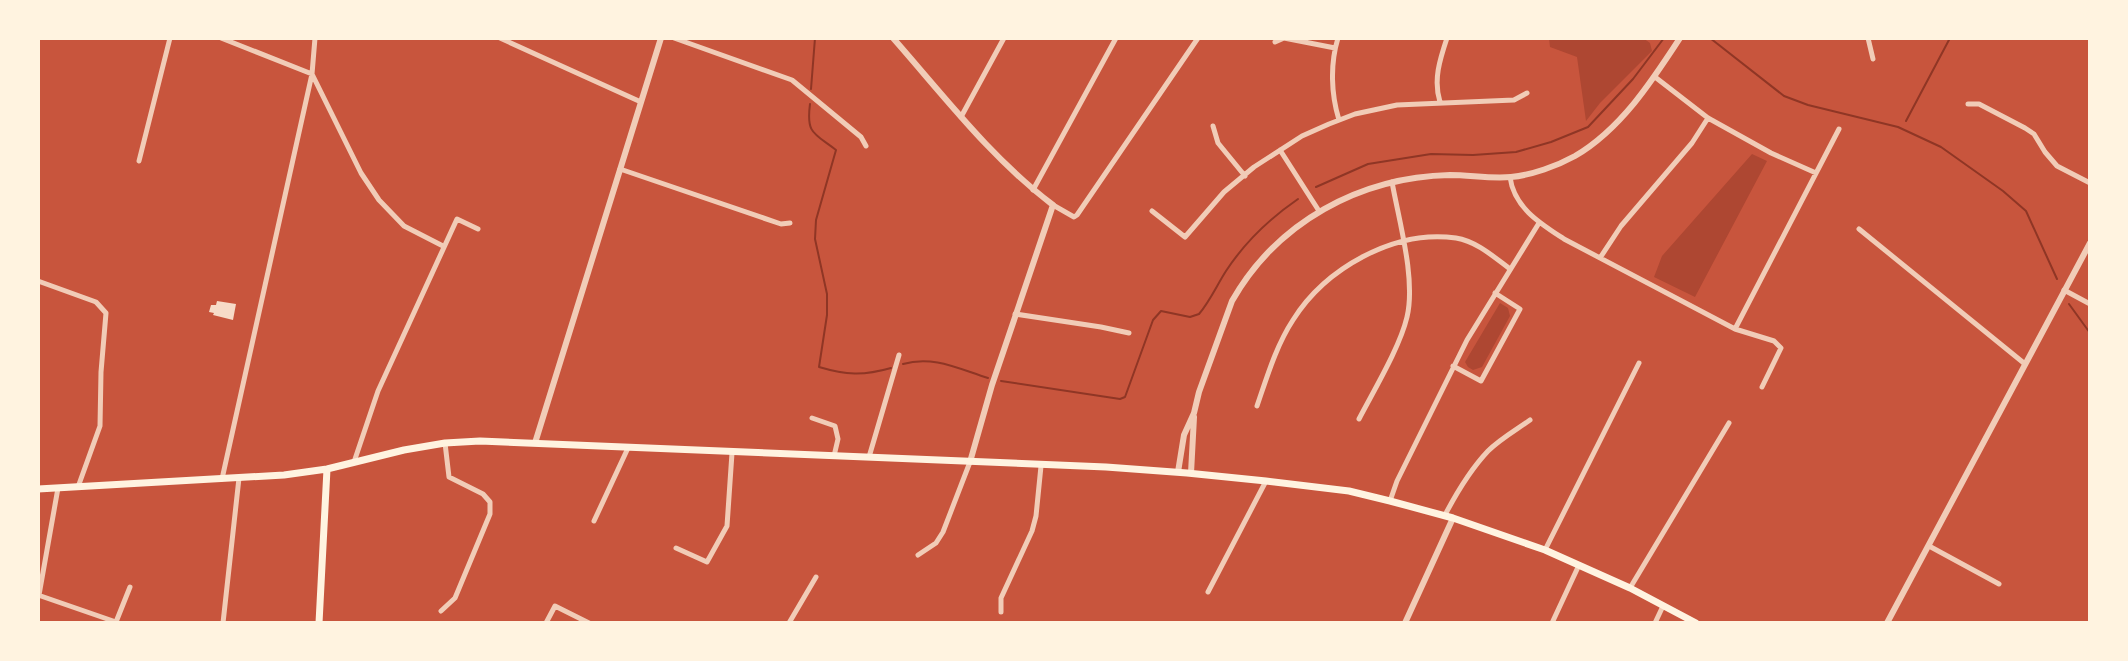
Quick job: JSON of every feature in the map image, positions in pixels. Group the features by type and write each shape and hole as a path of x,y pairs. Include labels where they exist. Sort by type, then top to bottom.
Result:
{"main road":[{"path":"38,489 284,475 327,469 404,450 480,441 1191,473 1349,491 1449,517 1580,564 1696,623"},
{"path":"319,623 327,469"}],"street":[{"path":"139,161 170,38"},
{"path":"221,38 312,74 361,173 379,200 404,226 443,246"},
{"path":"222,479 312,74 315,38"},
{"path":"500,38 641,102"},
{"path":"535,443 661,38"},
{"path":"674,38 792,80 861,137 866,146"},
{"path":"893,38 993,152 1033,190 1074,217 1198,38"},
{"path":"961,117 1004,38"},
{"path":"1033,190 1116,38"},
{"path":"1275,42 1284,38 1335,48"},
{"path":"1338,38 1333,86 1339,120"},
{"path":"1440,102 1437,83 1439,60 1447,38"},
{"path":"1178,472 1184,435 1218,338 1239,290 1284,237 1319,211 1349,196 1392,181 1437,176 1510,177 1544,169 1573,157 1615,124 1655,77 1680,38"},
{"path":"1868,38 1873,59"},
{"path":"1655,77 1708,118 1771,153 1816,173"},
{"path":"1152,211 1185,237 1224,192 1254,167 1302,136 1339,120 1397,105 1514,100 1527,93"},
{"path":"1968,104 1979,104 2025,128 2034,134 2057,166 2090,183"},
{"path":"1600,258 1621,226 1685,152 1708,118"},
{"path":"1213,126 1218,143 1245,176"},
{"path":"1735,329 1839,129"},
{"path":"1280,150 1319,211"},
{"path":"620,169 781,224 790,223"},
{"path":"1510,177 1518,200 1539,223 1735,329 1774,341 1781,348 1762,387"},
{"path":"1359,419 1407,319 1410,290 1392,181"},
{"path":"918,555 936,543 943,532 970,462 1015,314 1053,205"},
{"path":"354,462 378,391 457,219 478,229"},
{"path":"1390,501 1453,366 1539,223"},
{"path":"1859,229 2025,364"},
{"path":"1257,406 1275,355 1293,320 1320,286 1372,252 1403,241 1431,237 1459,239 1479,247 1510,269"},
{"path":"1887,623 2090,243"},
{"path":"38,281 96,302 106,313 100,426 78,487"},
{"path":"2064,290 2090,304"},
{"path":"1453,366 1481,381 1520,309 1495,293"},
{"path":"1015,314 1129,333"},
{"path":"869,457 899,355"},
{"path":"1545,550 1639,363"},
{"path":"1191,473 1194,413"},
{"path":"812,418 835,426 838,439 834,456"},
{"path":"1405,623 1459,488 1490,448 1530,420"},
{"path":"1630,588 1729,423"},
{"path":"441,611 455,598 490,514 490,502 483,494 449,477 445,443"},
{"path":"594,521 628,448"},
{"path":"676,548 707,562 722,538 729,512 732,453"},
{"path":"1001,612 1001,598 1032,531 1041,466"},
{"path":"223,623 239,478"},
{"path":"1208,592 1266,481"},
{"path":"58,488 39,595 116,622 130,587"},
{"path":"1929,546 1999,584"},
{"path":"1552,623 1580,564"},
{"path":"789,623 816,577"},
{"path":"1655,623 1663,605"},
{"path":"546,623 555,606 589,623"}],"shaded area":[{"path":"1549,38 1643,38 1650,43 1652,51 1586,121 1577,57 1550,47"},
{"path":"1752,154 1767,161 1695,297 1654,277 1662,256"},
{"path":"1500,303 1508,308 1510,316 1482,367 1473,370 1465,362"}],"building":[{"path":"217,301 236,304 233,320 209,312 211,305 216,305"}],"waterway":[{"path":"811,89 815,38"},
{"path":"1316,187 1368,164 1431,154 1516,152 1588,127 1633,79 1664,38"},
{"path":"1710,38 1784,96 1898,127 1941,147 2026,211 2057,279"},
{"path":"1906,121 1950,38"},
{"path":"810,104 809,121 813,132 836,150 816,220 815,239 827,294 819,367 855,374 891,368"},
{"path":"1001,381 1120,399 1125,397 1153,320 1161,311 1190,317 1199,314 1241,250 1267,223 1298,199"},
{"path":"2069,304 2090,333"},
{"path":"903,364 935,362 988,378"}]}
